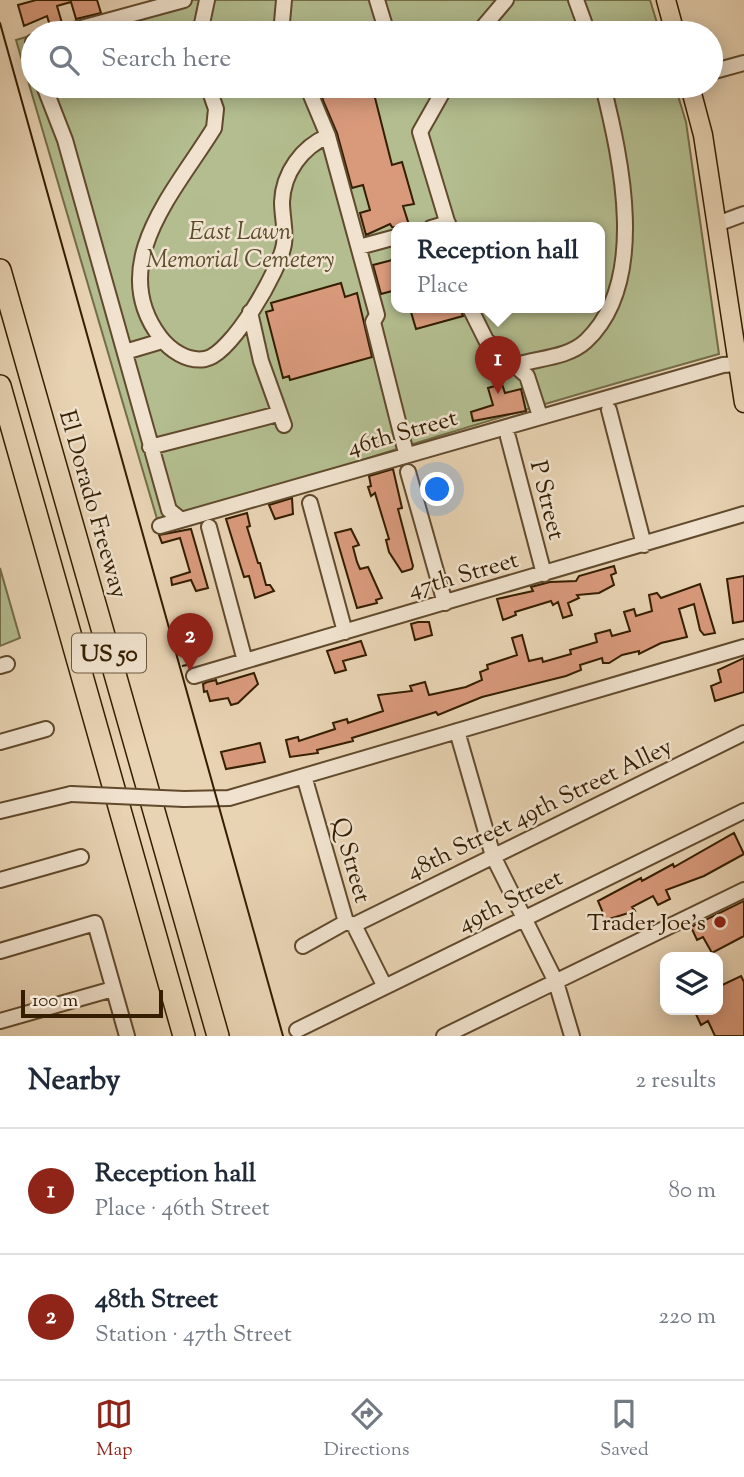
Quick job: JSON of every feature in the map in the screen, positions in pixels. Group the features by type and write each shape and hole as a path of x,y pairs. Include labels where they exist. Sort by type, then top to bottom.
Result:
{"highway":[{"name":"El Dorado Freeway","path":"0,270 218,1036"},
{"name":"US 50","path":"0,386 184,1036"}],"main road":[{"path":"666,0 672,21"},
{"path":"693,98 703,135 744,403"}],"street":[{"path":"107,21 184,0"},
{"path":"203,21 207,0"},
{"path":"282,21 284,0"},
{"path":"377,0 383,21"},
{"path":"488,21 506,0"},
{"path":"576,0 584,21"},
{"path":"723,69 744,63"},
{"path":"49,98 65,140 169,510 180,519"},
{"path":"212,98 216,109 214,128 146,238 140,258 141,296 150,320 163,341 184,357 199,360 212,357 226,345 250,312 284,246 282,200 289,173 305,152 328,136"},
{"path":"313,98 328,136 377,315 373,322 406,453"},
{"path":"439,98 420,132 448,222"},
{"path":"516,365 538,362 585,343 610,309 619,286 623,178 606,98"},
{"path":"717,224 744,214"},
{"path":"359,247 391,239"},
{"path":"150,447 281,420 250,312"},
{"path":"472,313 486,340 516,365 530,381 540,416"},
{"path":"124,352 163,341"},
{"name":"46th Street","path":"160,526 406,453 723,365 741,371"},
{"path":"609,410 644,545"},
{"name":"P Street","path":"508,437 544,574"},
{"path":"408,472 444,603"},
{"path":"310,503 345,632"},
{"name":"47th Street","path":"193,670 245,661 744,514"},
{"path":"209,527 245,661"},
{"path":"0,811 71,794 184,799 229,797 744,648"},
{"path":"0,742 46,729"},
{"path":"457,731 493,856 556,982 570,1035"},
{"name":"48th Street 49th Street Alley","path":"303,946 744,733"},
{"name":"Q Street","path":"304,776 350,924 385,987"},
{"name":"49th Street","path":"297,1030 744,811"},
{"path":"0,880 81,857"},
{"path":"444,1036 744,890"},
{"path":"0,951 95,923 127,1036"},
{"path":"0,1021 113,989"}],"path":[{"path":"177,646 184,644 193,670"},
{"path":"182,666 193,670"}],"green space":[{"path":"157,0 650,0 656,21 82,21"},
{"name":"East Lawn Memorial Cemetery","path":"21,39 21,57 16,40"},
{"name":"East Lawn Memorial Cemetery","path":"33,98 679,98 686,122 719,354 438,436 160,529"},
{"path":"0,568 20,638 0,646"}],"building":[{"path":"36,0 97,0 101,13 76,19 71,2 57,6 61,21 49,21 47,16 36,21 23,21 18,5"},
{"path":"322,98 375,98 392,165 402,162 414,204 403,206 408,222 391,222 391,226 366,235 360,213 370,210 363,185 352,188 337,133"},
{"path":"391,260 391,291 381,294 373,265"},
{"path":"341,283 345,297 357,293 372,357 290,380 289,376 283,378 266,312 273,310 271,303"},
{"path":"411,313 462,313 463,316 416,329"},
{"path":"502,384 505,393 521,389 526,411 473,421 471,412 493,405 488,388"},
{"path":"393,469 402,508 398,509 413,566 412,569 402,572 389,552 386,540 389,539 375,493 371,496 368,487 371,486 369,476"},
{"path":"292,498 293,514 275,519 269,505"},
{"path":"247,513 250,526 247,527 258,563 266,585 270,585 274,591 255,598 249,576 244,577 226,519"},
{"path":"191,529 208,588 196,591 191,580 172,585 171,578 190,572 180,538 162,543 159,535"},
{"path":"351,529 359,545 353,547 360,569 368,567 382,598 376,600 377,603 357,608 335,533"},
{"path":"614,566 616,573 611,575 614,585 599,593 577,595 579,598 568,603 572,615 563,618 558,602 553,605 551,601 515,612 516,615 503,620 497,599 533,591 531,587 550,582 576,581 579,576"},
{"path":"744,576 744,621 733,623 727,579"},
{"path":"700,584 715,633 704,635 700,630 694,604 679,609 687,637 661,643 639,654 639,651 622,655 609,663 603,663 602,658 580,665 581,670 566,676 482,697 438,715 436,712 352,738 353,741 317,750 318,753 290,757 286,740 298,737 299,741 335,729 333,723 347,719 348,723 383,711 378,695 412,691 410,686 425,682 429,695 466,687 482,680 480,672 488,669 487,665 517,655 512,638 522,635 529,661 542,658 543,662 571,654 570,650 597,642 595,634 610,630 612,636 630,631 624,612 634,609 636,616 652,611 649,595 657,593 661,598"},
{"path":"429,622 432,635 415,640 411,624"},
{"path":"361,641 366,655 343,661 346,670 335,673 327,651"},
{"path":"744,658 744,692 715,701 711,686 721,682 718,670"},
{"path":"254,673 258,684 238,703 231,705 228,698 210,701 207,691 204,692 203,684 207,682 216,680 217,684"},
{"path":"260,743 265,762 226,769 221,752"},
{"path":"734,833 744,854 704,876 666,890 670,899 658,905 653,896 632,907 635,911 606,920 598,901 641,878 642,881 673,864 674,867"},
{"name":"Trader Joe's","path":"744,901 744,936 714,952 703,937 697,940 691,927"},
{"path":"741,976 744,982 744,1036 715,1036 708,1021 701,1025 696,1015 723,1015 723,985"}],"tram line":[{"path":"0,23 283,1036"}],"place":[{"name":"Reception hall","path":"498,394"},
{"name":"48th Street","path":"190,671"},
{"name":"Trader Joe's","path":"720,922"}]}
